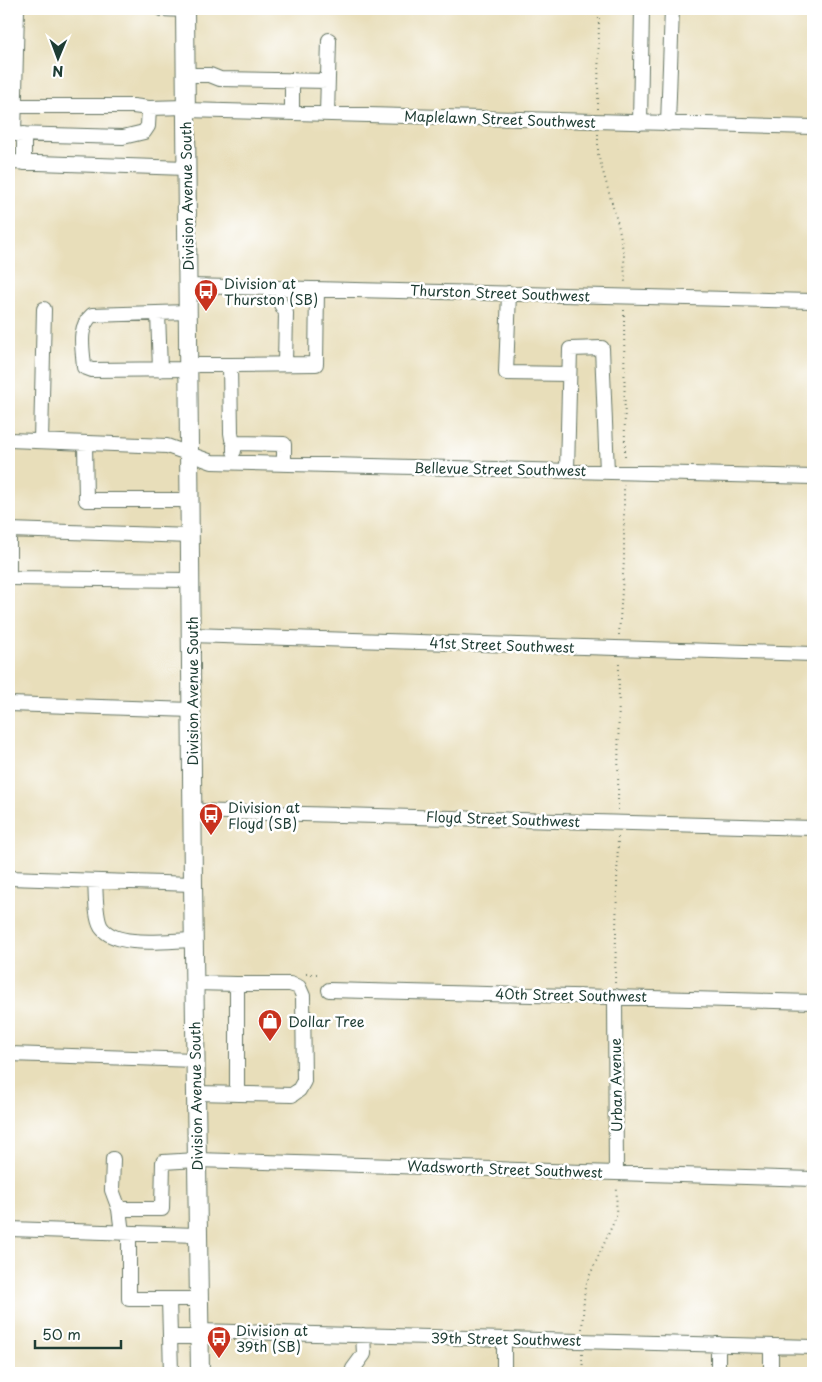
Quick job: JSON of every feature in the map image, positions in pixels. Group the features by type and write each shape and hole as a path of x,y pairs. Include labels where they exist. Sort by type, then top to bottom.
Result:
{"main road":[{"name":"Division Avenue South","path":"186,10 194,983 200,1373"}],"street":[{"path":"17,9 14,134 123,137 136,135 144,132 148,126 149,108"},
{"path":"161,9 186,10"},
{"path":"640,123 642,9"},
{"path":"668,124 672,9"},
{"path":"327,114 329,40"},
{"path":"186,75 210,75 220,79 328,81"},
{"path":"292,80 292,113"},
{"name":"Maplelawn Street Southwest","path":"15,106 133,106 292,113 813,127"},
{"path":"24,134 24,163"},
{"path":"9,162 186,168"},
{"name":"Thurston Street Southwest","path":"188,286 813,301"},
{"path":"279,288 279,301 286,313 285,364"},
{"path":"188,312 92,315 82,329 84,367 92,370 160,370 189,367 316,364 317,289"},
{"path":"509,293 506,373 569,374"},
{"path":"42,441 44,309"},
{"path":"158,313 160,370"},
{"path":"567,470 570,349 602,348 607,472"},
{"path":"230,366 231,433 235,444 233,463"},
{"name":"Bellevue Street Southwest","path":"9,440 167,446 212,462 233,463 813,477"},
{"path":"85,443 86,500 191,500"},
{"path":"267,443 267,463"},
{"path":"235,444 284,444 284,464"},
{"path":"191,536 9,530 9,578 191,580"},
{"name":"41st Street Southwest","path":"191,635 813,654"},
{"path":"9,704 192,710"},
{"name":"Floyd Street Southwest","path":"193,811 813,828"},
{"path":"9,878 193,884"},
{"path":"95,881 98,919 101,926 112,937 146,942 194,940"},
{"path":"194,983 290,984 299,987 304,996 304,1081 299,1090 292,1095 196,1093"},
{"path":"237,984 237,1094"},
{"name":"40th Street Southwest","path":"329,990 813,1002"},
{"name":"Urban Avenue","path":"615,996 616,1174"},
{"path":"9,1054 195,1060"},
{"path":"113,1159 112,1190 126,1233 129,1299 198,1299"},
{"name":"Wadsworth Street Southwest","path":"119,1208 162,1209 163,1162 197,1160 813,1179"},
{"path":"9,1229 197,1235"},
{"path":"169,1299 171,1373"},
{"name":"39th Street Southwest","path":"170,1337 199,1334 363,1335 813,1347"},
{"path":"352,1373 364,1354 363,1335"},
{"path":"504,1339 504,1373"},
{"path":"718,1344 718,1373"},
{"path":"771,1346 771,1373"}],"path":[{"path":"599,9 598,154 619,228 624,256 624,560 619,649 615,996"},
{"path":"583,1373 582,1341 585,1286 616,1217 616,1174"}],"place":[{"name":"Division at Thurston (SB)","path":"206,312"},
{"name":"Division at Floyd (SB)","path":"211,836"},
{"name":"Dollar Tree","path":"270,1042"},
{"name":"Division at 39th (SB)","path":"219,1359"}]}
